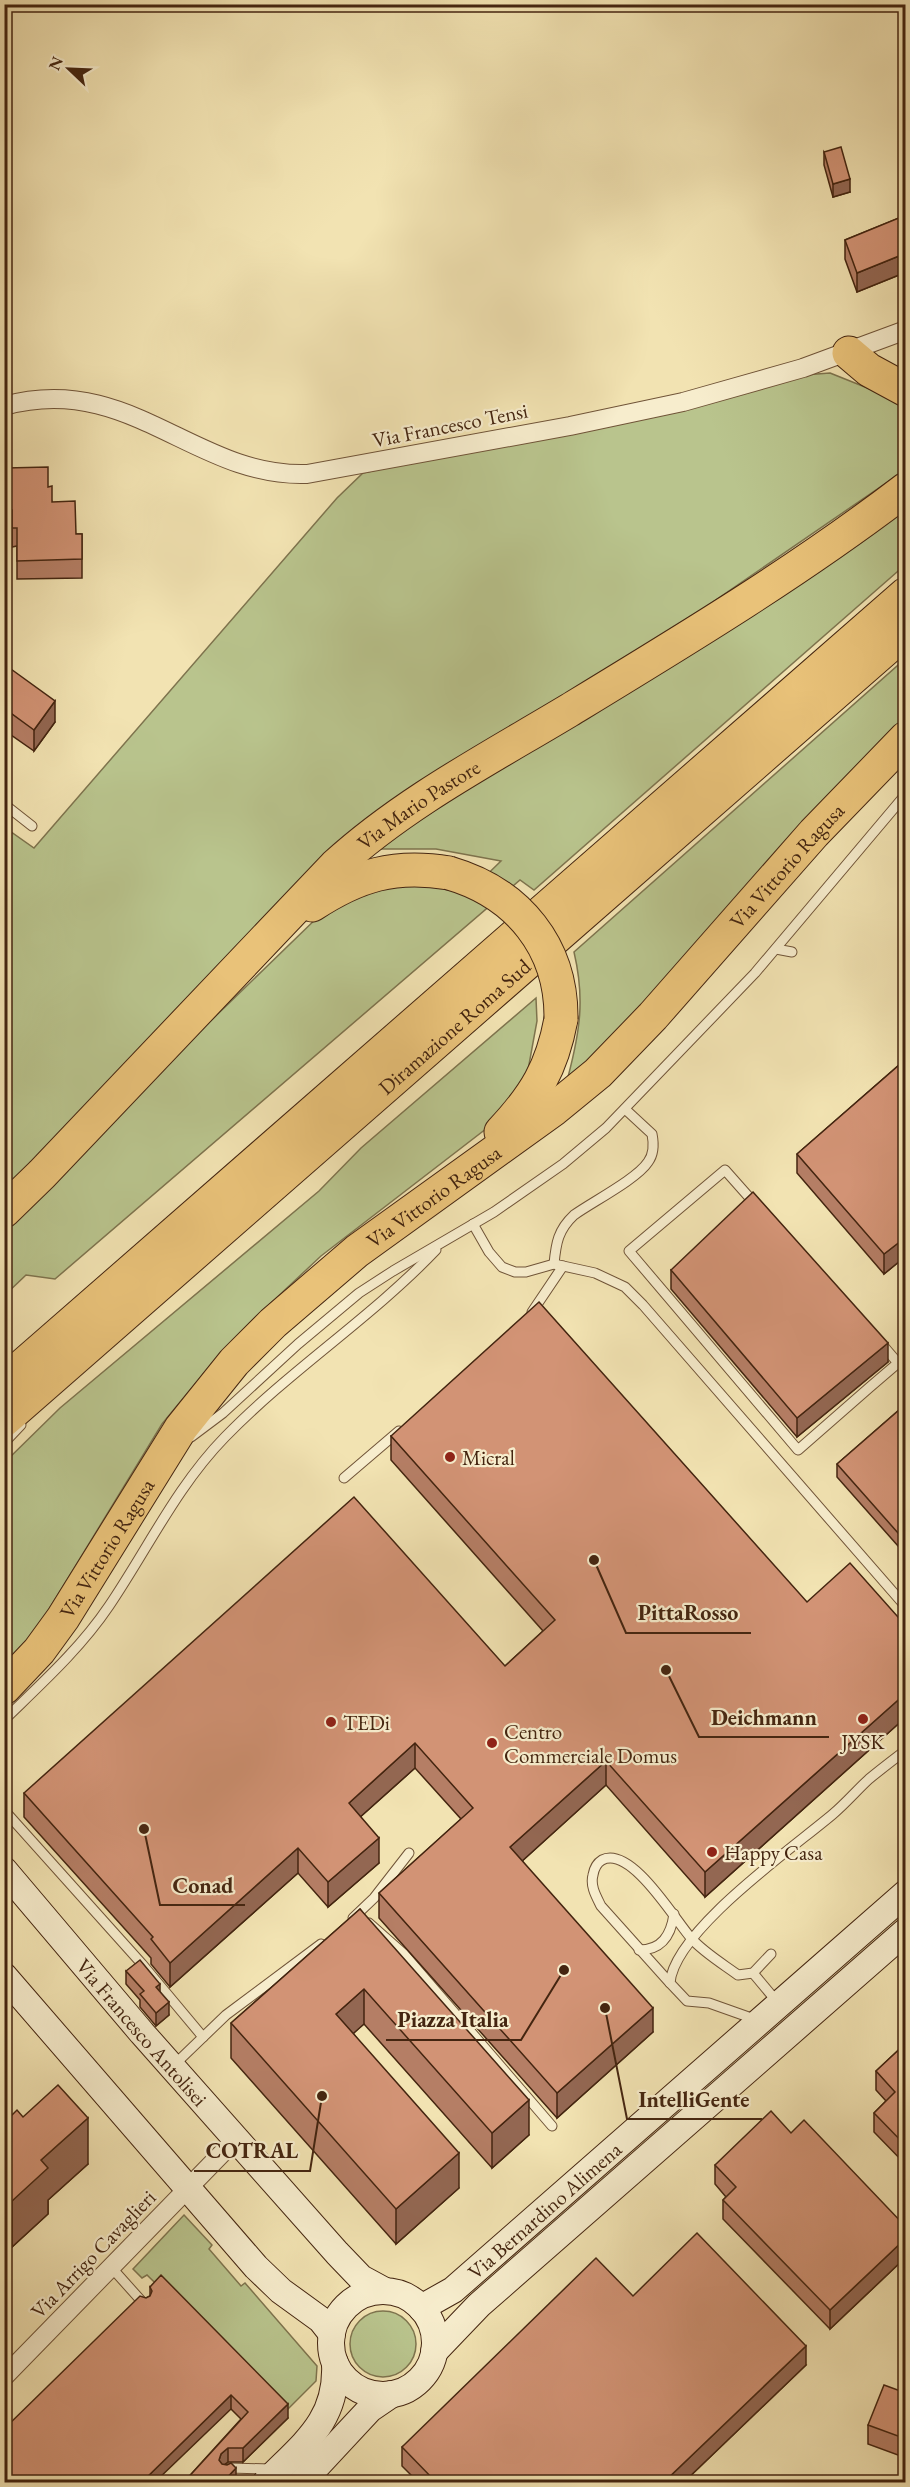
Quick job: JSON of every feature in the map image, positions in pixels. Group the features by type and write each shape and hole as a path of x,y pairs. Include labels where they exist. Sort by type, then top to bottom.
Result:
{"highway":[{"path":"849,353 869,370 906,390"},
{"name":"Via Mario Pastore","path":"4,1211 335,866 390,820 446,783 710,623 906,489"},
{"name":"Diramazione Roma Sud","path":"4,1382 906,594"},
{"name":"Diramazione Roma Sud","path":"16,1419 105,1332 906,631"},
{"name":"Via Vittorio Ragusa","path":"4,1688 39,1651 63,1618 181,1428 212,1388 273,1323 357,1251 555,1109 615,1057 814,833 903,743"},
{"path":"256,949 313,904 363,878 407,869 449,873 475,882 512,905 526,919 542,943 554,969 561,1000 561,1019 551,1061 535,1091 518,1114 445,1188"}],"street":[{"name":"Via Francesco Tensi","path":"4,406 46,398 98,404 148,421 239,463 273,471 307,474 640,412 738,388 849,353 906,330"},
{"name":"Via Francesco Antolisei","path":"4,1870 355,2273 371,2285 385,2291"},
{"name":"Via Bernardino Alimena","path":"421,2308 453,2290 906,1893"},
{"name":"Via Bernardino Alimena","path":"434,2352 478,2305 906,1931"},
{"path":"4,1976 264,2275 281,2292 321,2320 332,2334"},
{"name":"Via Arrigo Cavaglieri","path":"4,2377 236,2139"},
{"path":"273,2475 317,2428 326,2415 335,2389 332,2334 340,2314 363,2295 385,2291 400,2294 421,2308 432,2325 434,2352 426,2372 416,2384 392,2394 370,2409 302,2482"},
{"path":"335,2363 345,2378 359,2389 376,2395 392,2394"}],"lane":[{"path":"166,1453 223,1413 358,1293 443,1243 563,1164 625,1109 776,949 906,794"},
{"path":"4,804 32,826"},
{"path":"776,949 792,952"},
{"path":"529,1316 558,1265 556,1242 565,1223 636,1174 649,1161 652,1154 652,1134 625,1109"},
{"path":"764,1214 725,1170 628,1251 798,1449 902,1362 875,1337"},
{"path":"473,1224 489,1252 502,1267 515,1272 526,1272 558,1265 605,1276 625,1287 906,1607"},
{"path":"4,1720 86,1637 189,1481 225,1437 398,1287 443,1243"},
{"path":"4,1367 37,1345 132,1271"},
{"path":"51,1392 105,1332"},
{"path":"4,1443 16,1419"},
{"path":"344,1478 406,1425"},
{"path":"670,1983 673,1967 692,1939 762,1872 906,1750"},
{"path":"4,1810 142,1964 203,2037"},
{"path":"348,1922 393,1875 409,1853"},
{"path":"759,2021 709,2003 687,2001 601,1906 594,1894 592,1875 597,1864 606,1858 619,1858 645,1880 692,1939 738,1975 753,1973 771,1954"},
{"path":"639,1950 657,1948 663,1942 672,1925 674,1914"},
{"path":"357,1915 383,1933 404,1953 552,2126"},
{"path":"173,2066 245,1999 288,1970 331,1936"},
{"path":"753,1973 779,2004"},
{"path":"111,2267 145,2305"},
{"path":"226,2472 230,2468 273,2475"}],"green space":[{"path":"830,373 905,403 905,470 608,674 382,809 338,842 9,1185 4,1183 4,827 34,848 337,498 363,473 804,375"},
{"path":"905,501 905,565 534,890 520,880 55,1279 26,1275 5,1295 5,1226 127,1102 324,911 372,885 440,886 466,895 501,861 436,849 376,849"},
{"path":"905,659 905,722 613,1042 568,1077 580,1015 579,985 574,952"},
{"path":"536,998 537,1021 528,1070 524,1080 491,1125 321,1256 255,1318 214,1361 162,1424 40,1624 5,1670 5,1462 60,1408 319,1191 361,1148"},
{"path":"184,2215 212,2245 209,2249 241,2286 245,2283 317,2366 316,2381 286,2411 147,2275 142,2278 133,2269"},
{"path":"376,2311 390,2311 402,2316 411,2325 416,2344 414,2357 407,2368 390,2377 376,2377 364,2372 355,2363 350,2351 350,2337 355,2325 364,2316"}],"building":[{"path":"841,147 850,179 833,184 824,152"},
{"path":"906,215 906,258 901,260 899,256 857,273 845,240"},
{"path":"4,439 6,439 6,468 48,467 48,487 52,486 52,502 75,501 76,534 82,534 82,559 17,561 17,528 12,528 12,510 4,510"},
{"path":"4,664 55,701 34,730 4,708"},
{"path":"906,1059 906,1237 884,1254 797,1154"},
{"path":"753,1192 888,1343 797,1418 671,1270"},
{"name":"Centro Commerciale Domus","path":"539,1302 807,1602 850,1563 906,1626 906,1693 705,1872 606,1761 510,1847 653,2008 557,2093 379,1893 473,1808 415,1743 349,1803 379,1838 328,1882 298,1848 170,1963 151,1939 153,1937 24,1793 354,1497 505,1666 555,1620 391,1436"},
{"path":"906,1404 906,1542 837,1464"},
{"path":"360,1909 529,2100 492,2133 364,1989 336,2014 459,2153 396,2209 231,2023"},
{"path":"140,1960 160,1984 156,1987 169,2002 156,2013 140,1994 144,1991 126,1971"},
{"path":"906,2043 906,2146 874,2113 895,2092 876,2071"},
{"path":"58,2085 88,2118 41,2160 48,2168 12,2201 10,2199 4,2203 4,2111 10,2117 17,2110 23,2117"},
{"path":"771,2111 791,2133 804,2120 906,2227 906,2238 830,2310 723,2200 736,2187 715,2165"},
{"path":"697,2233 806,2346 664,2482 436,2482 402,2447 596,2258 633,2296"},
{"path":"161,2275 288,2404 243,2448 228,2448 221,2454 219,2460 222,2464 231,2463 236,2468 223,2482 184,2482 248,2412 231,2395 142,2482 4,2482 4,2429 140,2296 146,2298 150,2296 152,2291 150,2287"},
{"path":"884,2385 906,2393 906,2439 868,2425"}],"place":[{"name":"Micral","path":"450,1457"},
{"name":"PittaRosso","path":"594,1560"},
{"name":"Deichmann","path":"666,1670"},
{"name":"JYSK","path":"863,1719"},
{"name":"TEDi","path":"331,1722"},
{"name":"Centro Commerciale Domus","path":"492,1743"},
{"name":"Conad","path":"144,1829"},
{"name":"Happy Casa","path":"712,1852"},
{"name":"Piazza Italia","path":"564,1970"},
{"name":"IntelliGente","path":"605,2008"},
{"name":"COTRAL","path":"322,2096"}]}
